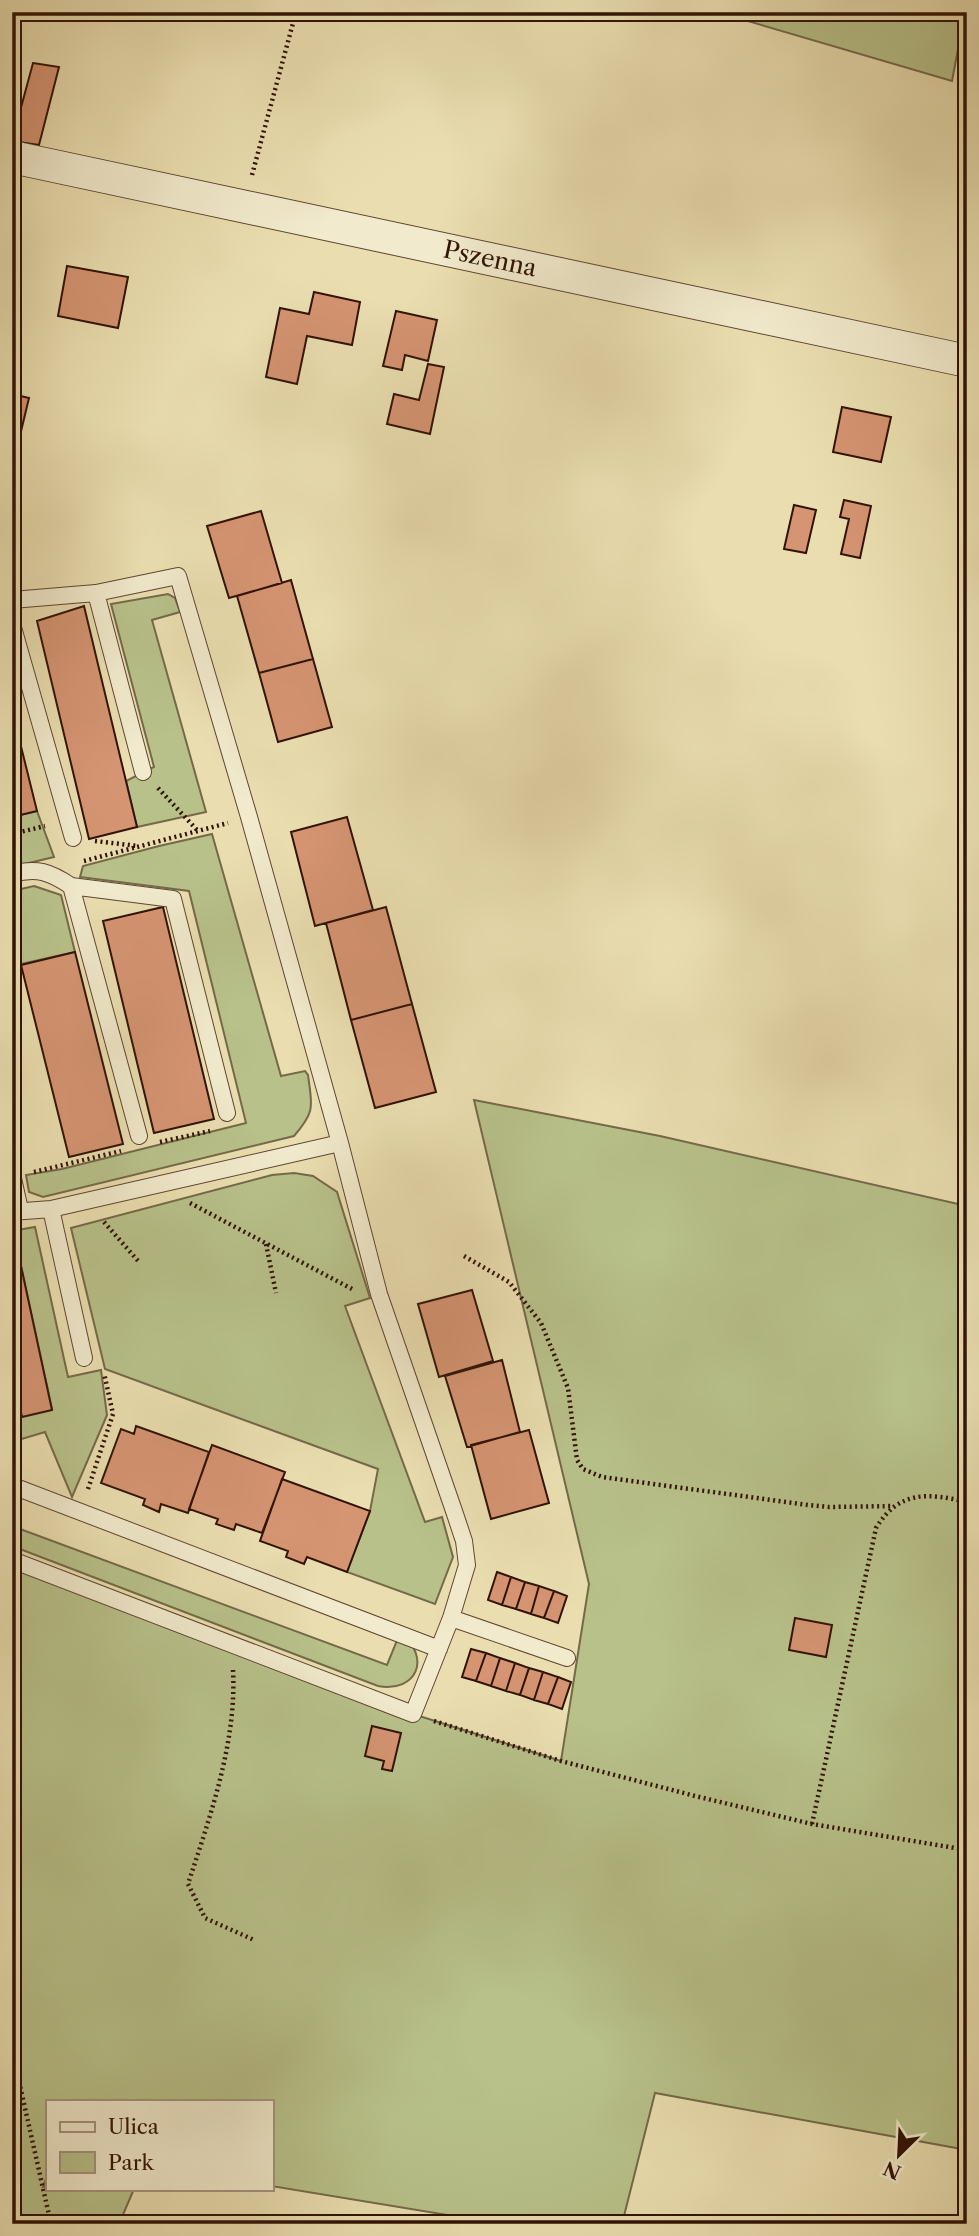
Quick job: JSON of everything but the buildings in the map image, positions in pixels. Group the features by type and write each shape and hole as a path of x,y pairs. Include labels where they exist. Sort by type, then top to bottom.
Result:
{"street":[{"name":"Pszenna","path":"12,157 966,358"}],"lane":[{"path":"12,600 96,593 178,576 340,1143 379,1294 464,1541 467,1565 451,1618 413,1714 12,1560"},
{"path":"96,593 143,772"},
{"path":"12,624 73,838"},
{"path":"12,874 29,869 53,874 71,886 173,899 227,1113"},
{"path":"71,886 139,1136"},
{"path":"12,1174 16,1211 51,1209 340,1143"},
{"path":"51,1209 84,1358"},
{"path":"18,1488 439,1649"},
{"path":"451,1618 567,1658"}],"path":[{"path":"244,206 296,12"},
{"path":"85,861 198,831 143,772"},
{"path":"12,834 68,820"},
{"path":"73,838 142,846"},
{"path":"159,1185 365,1296 379,1294"},
{"path":"101,1219 139,1262"},
{"path":"266,1244 276,1293"},
{"path":"464,1256 509,1282 541,1323 568,1388 577,1460 583,1469 602,1477 808,1505 893,1506"},
{"path":"79,1335 99,1346 113,1414 80,1513"},
{"path":"812,1824 876,1528 893,1506 915,1496 944,1497 967,1502"},
{"path":"233,1645 234,1696 222,1770 210,1818 188,1884 205,1918 254,1940"},
{"path":"413,1714 561,1761 812,1824 967,1850"},
{"path":"12,2061 16,2068 51,2224"}],"green space":[{"path":"717,12 965,12 952,81"},
{"path":"168,594 175,598 180,612 152,620 206,812 137,827 126,781 154,767 111,604"},
{"path":"37,811 54,857 12,867 12,817"},
{"path":"212,834 281,1076 305,1071 308,1075 311,1108 306,1120 294,1136 43,1197 29,1192 26,1175 62,1169 246,1123 189,891 80,877 83,866"},
{"path":"34,886 61,895 75,952 12,966 12,891"},
{"path":"474,1100 660,1136 967,1206 967,2150 655,2093 622,2224 502,2224 273,2186 273,2100 46,2100 46,2179 43,2187 46,2186 46,2190 134,2190 119,2224 12,2224 12,1560 413,1714 561,1761 589,1584"},
{"path":"294,1173 313,1176 337,1192 370,1298 345,1306 425,1522 442,1517 453,1557 435,1604 347,1572 370,1511 378,1469 105,1369 71,1228 272,1175"},
{"path":"35,1227 68,1377 101,1370 107,1415 72,1497 45,1432 12,1442 12,1419 52,1409 21,1266 12,1268 12,1231"},
{"path":"12,1526 387,1665 400,1633 416,1652 416,1671 411,1679 402,1684 378,1686 12,1546"}]}
